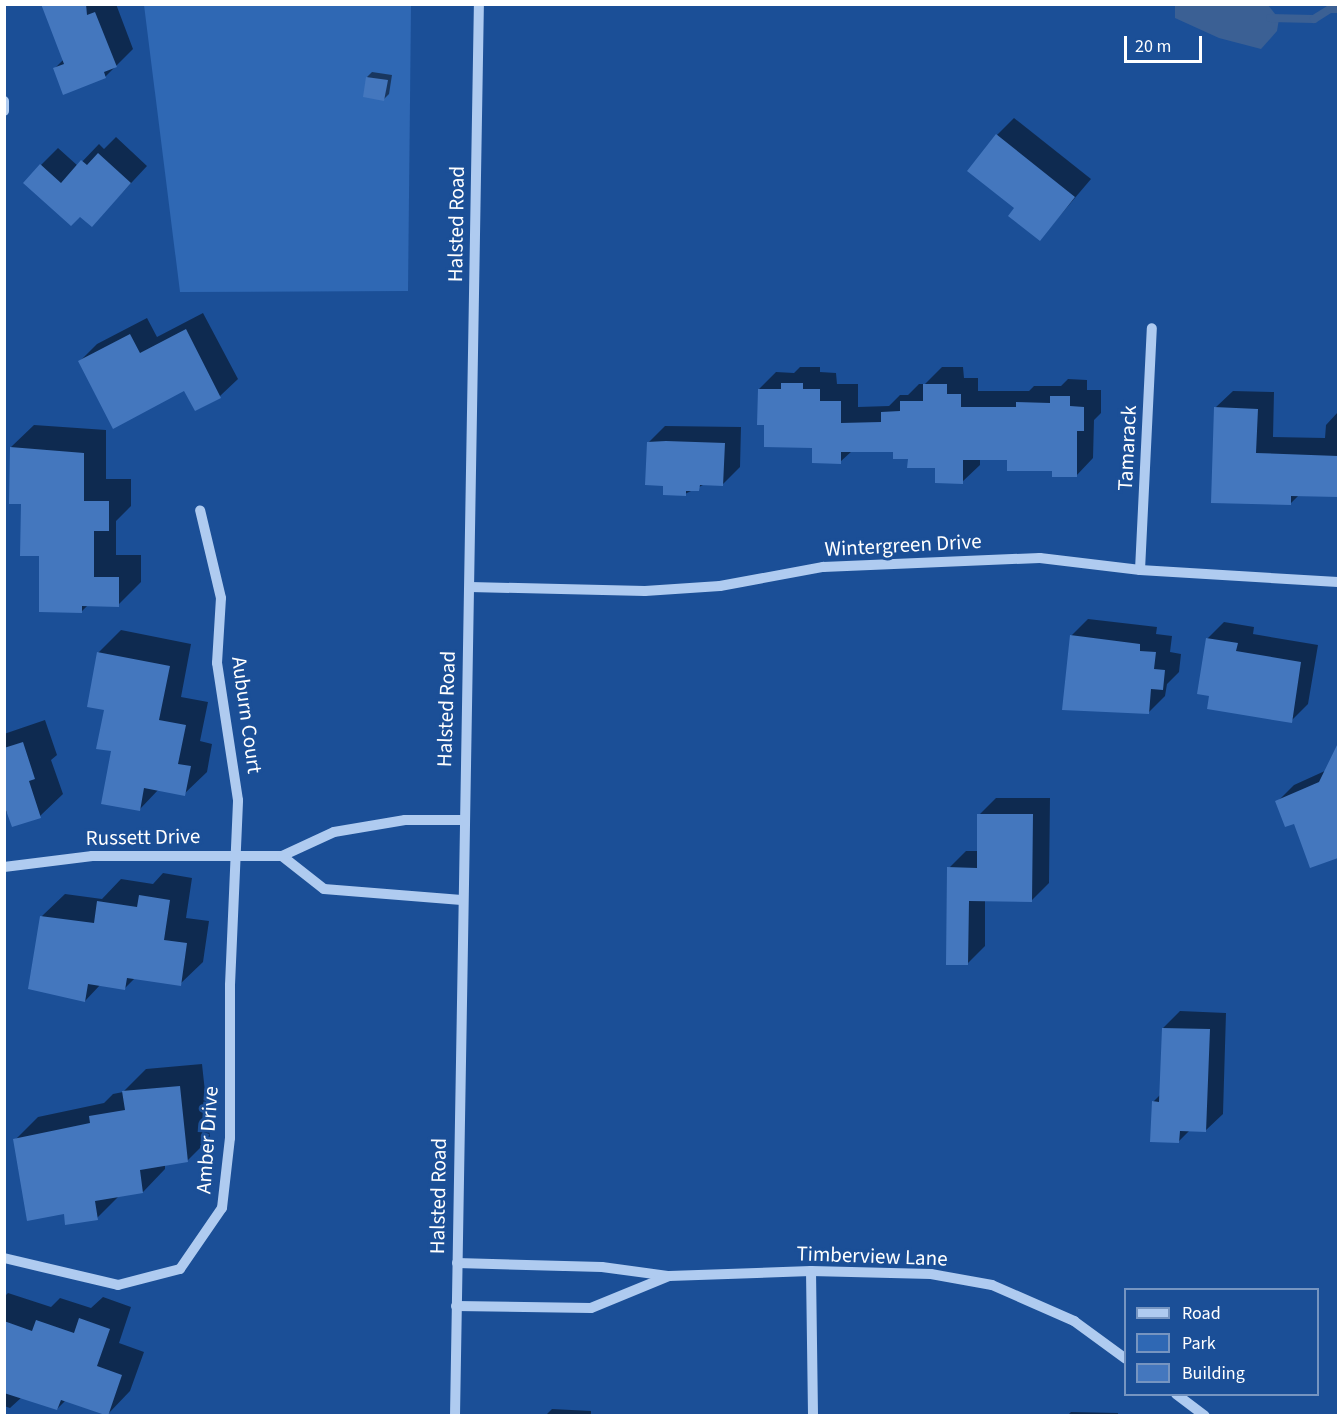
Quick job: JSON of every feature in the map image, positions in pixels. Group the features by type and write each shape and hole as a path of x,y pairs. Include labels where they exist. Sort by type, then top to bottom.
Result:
{"street":[{"name":"Halsted Road","path":"455,1416 463,820 470,588 479,4"},
{"path":"4,101 4,111"},
{"name":"Tamarack","path":"1140,570 1152,328"},
{"name":"Auburn Court","path":"200,510 221,598 217,663 238,800 236,855"},
{"name":"Wintergreen Drive","path":"470,588 645,591 720,586 823,567 1040,558 1140,570 1338,582"},
{"name":"Russett Drive","path":"4,867 92,856 282,856 334,832 405,819 463,820"},
{"name":"Amber Drive","path":"4,1258 118,1285 180,1269 222,1208 230,1138 236,855"},
{"path":"282,856 324,889 462,900"},
{"name":"Timberview Lane","path":"457,1263 602,1267 669,1276 811,1272 931,1274 992,1285 1074,1322 1124,1358"},
{"path":"811,1272 813,1416"},
{"name":"Timberview Lane","path":"456,1306 591,1308 669,1276"},
{"path":"1177,1396 1205,1416"}],"green space":[{"path":"144,5 411,5 408,291 180,292"}],"shaded area":[{"path":"1175,5 1268,5 1279,19 1277,31 1261,49 1219,38 1175,18"}],"building":[{"path":"41,4 86,4 87,15 95,12 117,67 104,72 106,78 63,95 53,68 64,64"},
{"path":"366,77 388,80 384,101 363,97"},
{"path":"996,134 1075,197 1040,241 1008,216 1014,208 967,171"},
{"path":"98,153 131,183 92,227 80,217 71,226 23,183 40,164 61,183 81,160 87,165"},
{"path":"186,329 221,398 195,411 184,391 113,429 78,361 130,334 140,353"},
{"path":"781,383 803,383 803,389 820,389 820,401 841,401 841,423 881,422 881,412 900,411 900,401 923,401 923,384 947,384 947,394 961,394 961,407 1016,407 1016,402 1050,403 1050,396 1070,396 1070,406 1084,407 1084,431 1077,431 1077,477 1052,477 1052,471 1007,471 1007,460 963,460 963,484 935,483 935,468 907,468 908,459 893,459 893,452 841,452 841,464 812,463 812,448 764,447 764,425 757,425 758,389 781,389"},
{"path":"1214,407 1258,409 1256,453 1338,456 1338,497 1291,496 1291,505 1211,503"},
{"path":"647,442 725,443 723,486 700,485 699,491 686,491 686,496 663,495 663,486 645,485"},
{"path":"10,447 84,453 84,501 109,501 109,531 94,531 94,577 119,577 119,607 82,606 82,613 39,612 39,556 20,556 21,504 9,504"},
{"path":"1070,635 1140,644 1140,651 1156,652 1154,669 1165,670 1163,690 1151,689 1149,714 1062,710"},
{"path":"1206,638 1238,643 1236,651 1301,662 1292,723 1207,709 1209,696 1197,694"},
{"path":"97,652 170,666 159,720 186,725 178,764 191,766 185,796 144,788 140,811 101,804 111,751 96,749 104,710 87,707"},
{"path":"23,742 35,779 29,781 41,818 12,827 4,805 4,748"},
{"path":"1338,743 1338,858 1310,868 1294,824 1285,827 1275,801 1319,782"},
{"path":"977,814 1033,814 1032,902 969,901 968,965 946,965 947,867 977,868"},
{"path":"139,895 170,900 164,940 187,943 181,986 127,978 125,990 88,984 85,1002 28,989 40,916 94,923 97,901 137,907"},
{"path":"1162,1028 1210,1029 1206,1132 1180,1131 1179,1143 1150,1142 1152,1101 1159,1102"},
{"path":"180,1086 188,1162 140,1170 143,1193 95,1201 98,1220 65,1225 64,1214 27,1221 13,1139 90,1123 89,1116 125,1110 122,1091"},
{"path":"79,1318 110,1329 97,1366 122,1375 108,1416 61,1400 57,1410 4,1393 4,1321 32,1331 36,1320 74,1333"}],"waterway":[{"path":"1270,18 1314,19 1330,9 1338,9"}]}
